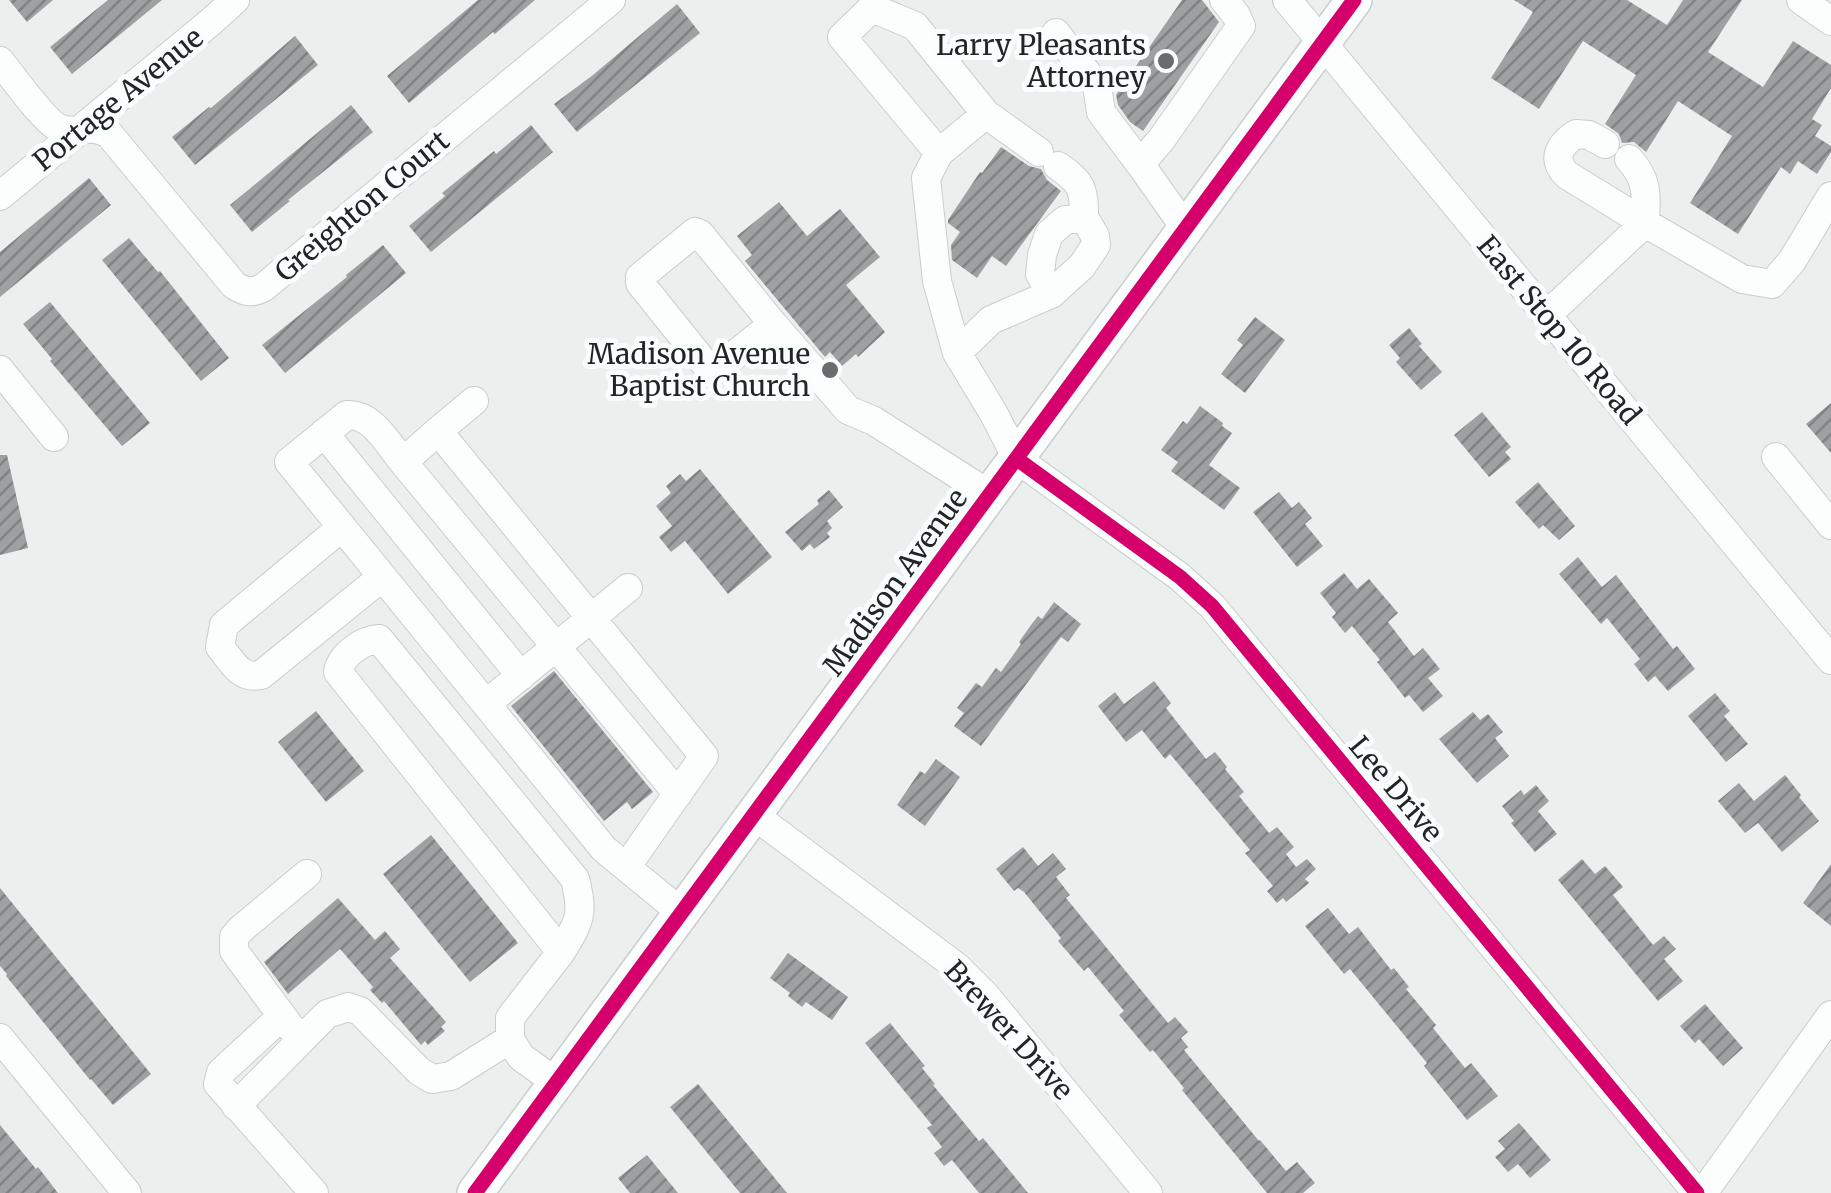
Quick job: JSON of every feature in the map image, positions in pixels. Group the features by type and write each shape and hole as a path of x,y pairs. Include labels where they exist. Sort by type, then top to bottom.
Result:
{"main road":[{"name":"Madison Avenue","path":"475,1193 1354,0"}],"street":[{"name":"Portage Avenue","path":"0,196 235,0"},
{"name":"Greighton Court","path":"84,127 109,134 234,285 253,292 264,287 611,0"},
{"path":"1140,164 1240,26 1224,0"},
{"name":"East Stop 10 Road","path":"1288,0 1831,660"},
{"path":"1800,0 1831,21"},
{"path":"939,153 842,36 872,8 915,26 986,114 1076,178 1081,186 1084,217 1095,236 1096,245 1082,266 1051,294 991,320 956,353"},
{"path":"1056,33 1097,86 1101,112 1186,230"},
{"path":"0,61 52,125 68,130 84,127"},
{"path":"986,114 939,153 926,178 937,281 956,353 994,414 1016,459"},
{"path":"1547,315 1644,223 1646,190 1639,171 1589,135 1576,134 1561,146 1557,156 1567,175 1644,223 1742,279 1772,284 1792,260 1831,196"},
{"path":"1051,294 1040,274 1049,234 1064,220 1084,217"},
{"path":"773,324 715,371 709,369 640,283 640,277 695,232 700,234 848,410 874,421 990,496"},
{"path":"0,370 54,437"},
{"path":"403,462 474,401"},
{"path":"678,794 367,419 347,415 290,462 604,850 682,913"},
{"path":"438,432 704,756 627,866"},
{"path":"324,433 521,676"},
{"path":"1776,457 1831,524"},
{"name":"Lee Drive","path":"1016,459 1180,577 1212,606 1700,1193"},
{"path":"342,528 224,625 220,647 243,675 261,675 382,576"},
{"path":"486,704 628,588"},
{"path":"557,1084 521,1056 510,1038 510,1018 562,952 579,923 575,879 379,639 367,640 340,662 338,672 562,952"},
{"name":"Brewer Drive","path":"754,816 957,967 985,995 1148,1193"},
{"path":"301,1040 234,950 234,937 307,874"},
{"path":"236,1106 327,1014 348,1007 356,1008 432,1079 450,1076 510,1038"},
{"path":"1700,1193 1831,1015"},
{"path":"281,1016 221,1072 218,1084 314,1193"},
{"path":"0,1038 128,1193"}],"building":[{"path":"9,0 53,0 27,22"},
{"path":"108,0 162,0 72,74 50,47"},
{"path":"478,0 535,0 409,103 387,76"},
{"name":"Larry Pleasants Attorney","path":"1182,0 1202,0 1219,22 1143,131 1130,122 1116,95"},
{"path":"1514,0 1627,0 1667,25 1683,0 1742,0 1708,52 1763,87 1793,41 1831,65 1831,88 1812,119 1822,125 1815,136 1831,146 1831,152 1817,174 1798,161 1790,174 1781,167 1738,234 1690,203 1732,136 1678,101 1646,152 1634,142 1622,143 1619,134 1605,124 1636,75 1583,41 1539,109 1491,78 1533,12"},
{"path":"677,4 700,33 577,132 554,104"},
{"path":"295,36 318,65 195,165 172,137"},
{"path":"351,105 373,132 252,232 230,205"},
{"path":"531,125 553,152 431,252 409,226 445,196 442,193"},
{"path":"1001,147 1029,166 1041,169 1061,191 1006,266 992,256 977,278 952,260 951,245 960,232 948,220"},
{"path":"89,178 111,205 0,297 0,252"},
{"path":"779,202 807,236 840,209 880,257 846,285 885,332 842,366 830,352 825,357 745,261 752,255 737,236"},
{"path":"129,238 229,358 201,381 102,260"},
{"path":"383,245 406,273 285,373 262,345"},
{"path":"50,302 150,423 122,446 23,324"},
{"path":"1255,317 1285,340 1245,393 1221,374 1243,345 1237,340"},
{"path":"1409,328 1442,372 1421,390 1396,362 1400,358 1389,345"},
{"path":"1831,403 1831,453 1806,424"},
{"path":"1200,406 1232,433 1209,465 1240,488 1224,510 1171,471 1178,462 1161,450"},
{"path":"1482,412 1511,447 1505,452 1511,459 1489,477 1454,435"},
{"path":"0,455 7,455 28,548 0,555"},
{"path":"700,469 772,557 728,594 685,541 671,552 659,537 672,526 656,506 671,493 666,486 680,474 686,481"},
{"path":"1538,482 1575,526 1559,540 1543,525 1539,529 1515,502"},
{"path":"829,490 843,507 827,521 832,528 827,533 830,537 814,549 810,544 802,551 785,532 819,504 817,500"},
{"path":"1279,492 1292,508 1299,502 1312,518 1305,524 1323,546 1297,567 1253,512"},
{"path":"1578,557 1602,587 1616,575 1673,649 1677,646 1695,669 1668,691 1655,676 1648,682 1634,664 1640,659 1607,618 1601,624 1559,574"},
{"path":"1344,573 1357,589 1369,579 1398,613 1388,622 1414,656 1423,648 1440,669 1428,678 1443,696 1423,712 1409,695 1405,698 1352,626 1345,633 1332,617 1336,613 1320,593"},
{"path":"1054,602 1081,624 1068,642 1061,637 981,746 954,726 964,713 957,708 976,683 982,687 996,668 1001,672 1031,625 1038,616 1042,619"},
{"path":"554,671 653,792 632,809 627,802 604,821 511,706"},
{"path":"1154,681 1171,703 1166,708 1206,759 1215,752 1244,792 1239,796 1269,833 1277,827 1294,847 1286,854 1296,867 1307,859 1316,869 1305,879 1309,883 1286,902 1283,898 1277,903 1267,891 1273,886 1245,853 1250,850 1170,754 1165,759 1142,730 1126,742 1098,706 1115,692 1124,704"},
{"path":"1715,693 1730,711 1724,716 1748,744 1726,762 1688,716"},
{"path":"316,711 364,771 326,802 278,742"},
{"path":"1473,712 1480,720 1488,714 1503,732 1495,738 1509,756 1477,783 1439,739"},
{"path":"936,759 960,777 925,826 897,805 920,771 925,774"},
{"path":"1785,775 1819,821 1782,852 1758,823 1745,833 1718,801 1739,783 1754,801"},
{"path":"1536,785 1549,801 1538,811 1557,834 1535,852 1502,806 1521,790 1524,795"},
{"path":"431,835 518,943 470,982 383,874"},
{"path":"1023,847 1038,866 1053,853 1066,869 1056,877 1070,895 1066,898 1168,1023 1175,1017 1188,1032 1181,1038 1188,1047 1184,1050 1286,1171 1297,1162 1315,1183 1303,1193 1267,1193 1153,1050 1150,1052 1119,1015 1124,1011 1088,967 1084,971 1024,892 1018,888 1014,891 996,869"},
{"path":"1582,859 1595,874 1605,866 1623,887 1613,895 1653,945 1664,936 1676,949 1664,959 1683,981 1658,1001 1558,880"},
{"path":"1831,864 1831,926 1803,903"},
{"path":"0,888 151,1074 113,1105 0,966"},
{"path":"338,898 375,940 385,931 400,949 390,958 446,1022 441,1027 445,1031 428,1045 425,1041 421,1045 370,990 373,987 340,949 288,994 264,962"},
{"path":"1328,908 1349,934 1358,927 1409,987 1406,989 1465,1068 1471,1063 1498,1096 1467,1120 1424,1066 1427,1063 1350,969 1344,974 1305,926"},
{"path":"788,953 848,997 832,1020 806,1002 802,1007 770,978"},
{"path":"1705,1004 1743,1048 1723,1066 1699,1039 1695,1043 1680,1026"},
{"path":"890,1023 925,1066 922,1068 933,1085 1028,1193 979,1193 952,1160 944,1166 934,1153 942,1147 927,1128 932,1125 865,1043"},
{"path":"698,1084 787,1193 740,1193 670,1107"},
{"path":"1519,1123 1551,1160 1530,1178 1518,1164 1508,1172 1495,1157 1505,1149 1498,1141"},
{"path":"0,1125 38,1167 58,1193 0,1193"},
{"path":"647,1155 678,1193 630,1193 618,1178"}],"cycle path":[{"path":"475,1193 1354,0"},
{"path":"1017,459 1180,577 1212,606 1697,1193"}],"place":[{"name":"Larry Pleasants Attorney","path":"1166,61"},
{"name":"Madison Avenue Baptist Church","path":"830,370"}]}
